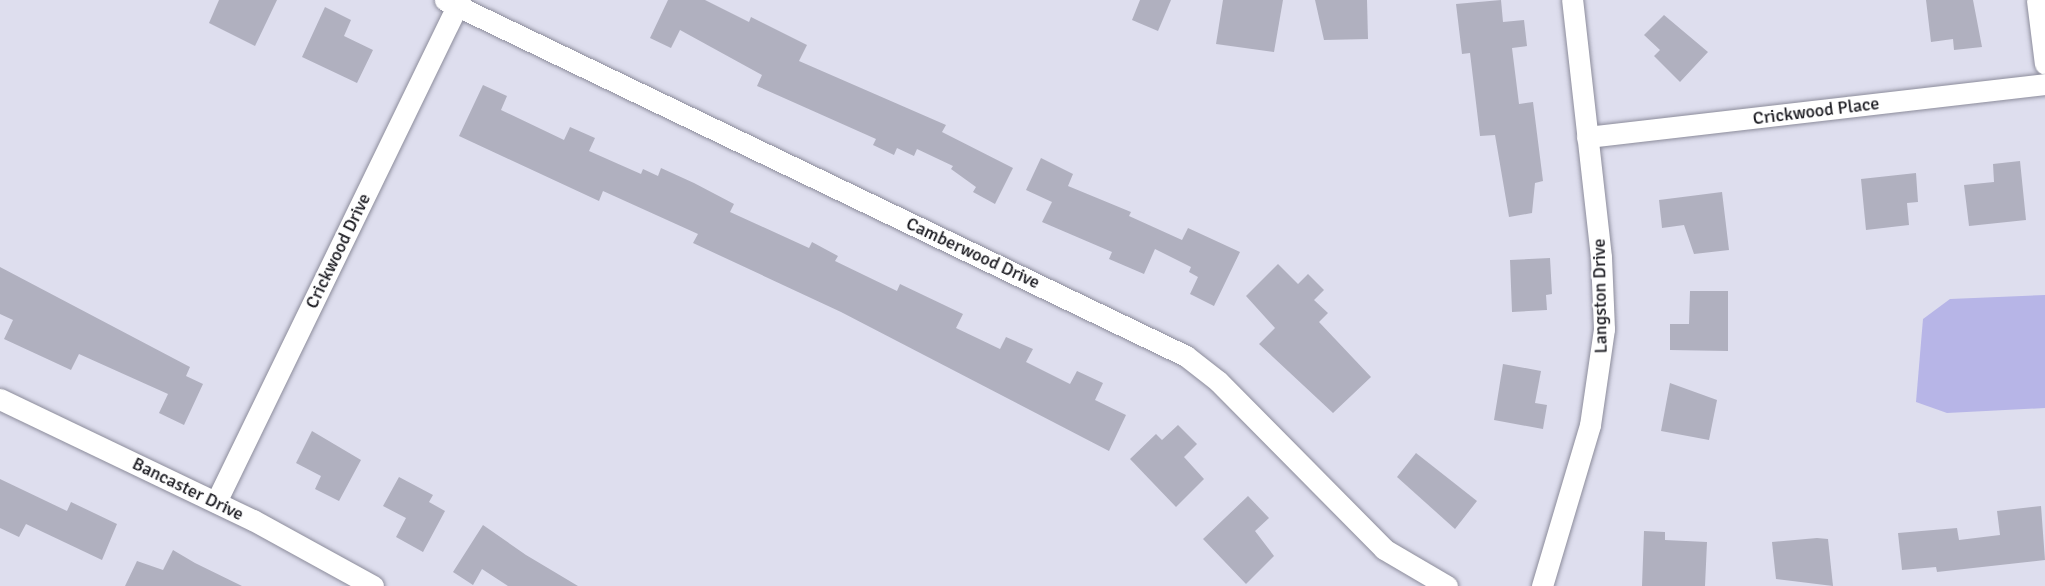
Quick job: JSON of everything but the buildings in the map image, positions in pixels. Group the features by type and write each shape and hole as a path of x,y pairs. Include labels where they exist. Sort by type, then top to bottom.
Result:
{"street":[{"name":"Langston Drive","path":"1542,586 1590,425 1602,353 1602,268 1572,0"},
{"path":"2037,0 2045,64"},
{"name":"Crickwood Drive","path":"216,502 454,2"},
{"name":"Camberwood Drive","path":"454,2 1186,356 1218,381 1384,549 1447,586"},
{"name":"Crickwood Place","path":"1587,137 2045,84"},
{"name":"Bancaster Drive","path":"0,399 216,502 373,586"}],"water":[{"path":"2045,295 2045,408 1947,413 1916,402 1923,319 1950,299"}]}
